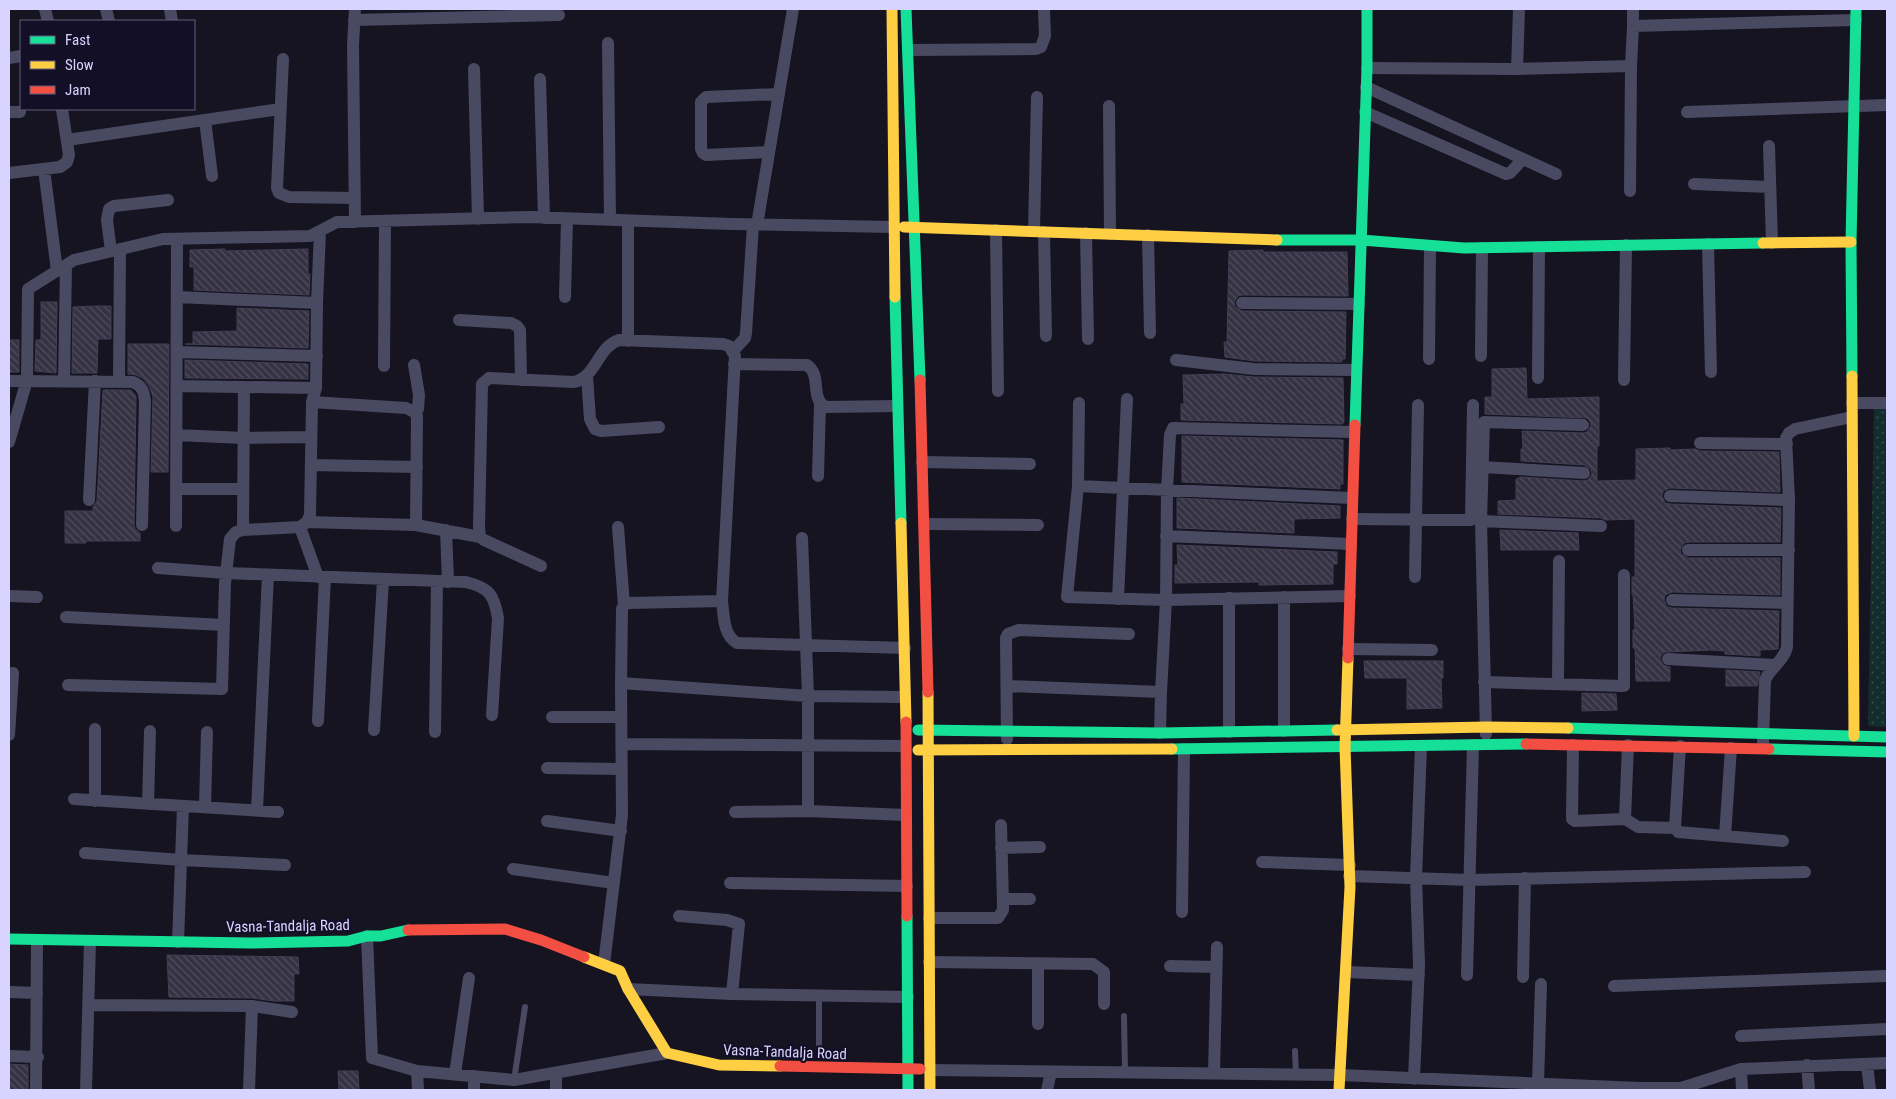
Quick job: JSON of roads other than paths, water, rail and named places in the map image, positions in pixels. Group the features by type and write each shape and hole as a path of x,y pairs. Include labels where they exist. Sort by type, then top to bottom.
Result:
{"street":[{"path":"733,350 745,338 746,333 755,225 793,9"},
{"path":"892,9 892,227 904,648 908,1090"},
{"path":"906,9 915,227 929,730 928,962 930,1090"},
{"path":"908,50 1036,49 1042,47 1045,36 1044,9"},
{"path":"1339,1090 1346,972 1349,871 1345,747 1367,68 1367,9"},
{"path":"1517,69 1520,9"},
{"path":"1630,192 1633,9"},
{"path":"355,222 354,14 559,15"},
{"path":"1634,26 1856,14 1851,242 1854,736"},
{"path":"608,43 610,220"},
{"path":"283,59 277,188 279,193 289,198 355,198"},
{"path":"1367,68 1517,69 1631,66"},
{"path":"474,69 478,218"},
{"path":"540,79 544,218"},
{"path":"1366,87 1556,174"},
{"path":"769,152 706,156 701,148 701,102 706,97 778,94"},
{"path":"1037,98 1039,232 1046,336"},
{"path":"1687,112 1887,105"},
{"path":"1108,106 1110,234"},
{"path":"67,140 280,109"},
{"path":"9,172 60,167 67,162 69,155 62,110"},
{"path":"1365,112 1504,174 1510,173 1523,158"},
{"path":"205,120 212,176"},
{"path":"1769,146 1772,243"},
{"path":"44,169 61,268 64,381"},
{"path":"1694,184 1770,187"},
{"path":"119,382 115,250 107,220 109,209 114,206 168,200"},
{"path":"9,442 27,380 28,289 74,260 163,239 310,236 337,222 544,218 755,225 915,227 1287,240 1361,240 1482,248 1851,242"},
{"path":"565,297 567,219"},
{"path":"384,366 385,221"},
{"path":"628,221 628,341"},
{"path":"996,230 998,391"},
{"path":"304,524 310,515 312,402 316,388 316,303 320,231"},
{"path":"1086,233 1088,339"},
{"path":"1148,236 1150,334"},
{"path":"176,526 178,239"},
{"path":"1708,244 1711,372"},
{"path":"1624,380 1626,245"},
{"path":"1429,359 1430,246"},
{"path":"1538,378 1539,247"},
{"path":"1481,356 1482,248"},
{"path":"177,296 316,303"},
{"path":"1242,302 1359,304"},
{"path":"460,320 511,323 517,326 520,330 521,380"},
{"path":"480,537 482,384 490,378 574,382 587,376 608,345 619,340 723,344 733,350 734,364 722,601 726,629 730,639 736,643 904,648"},
{"path":"177,352 317,356"},
{"path":"1176,360 1254,369 1356,370"},
{"path":"734,364 807,365 814,373 820,404 818,476"},
{"path":"414,365 419,395 418,409 414,412"},
{"path":"587,376 590,419 595,429 601,431 659,428"},
{"path":"9,381 133,382 140,385 144,392 142,525"},
{"path":"89,500 95,381"},
{"path":"176,386 316,388"},
{"path":"243,530 244,387"},
{"path":"1118,599 1127,399"},
{"path":"312,402 406,408 414,412 417,416 416,525"},
{"path":"1079,403 1078,486 1067,597 1166,600 1350,596"},
{"path":"1852,403 1887,403"},
{"path":"820,404 829,408 897,406"},
{"path":"1414,576 1418,405"},
{"path":"1352,520 1470,520 1473,405"},
{"path":"1763,748 1765,680 1783,656 1787,647 1786,604 1790,500 1786,438 1795,429 1852,417"},
{"path":"1487,744 1481,521 1484,422 1583,425"},
{"path":"1160,733 1166,600 1167,490 1170,435 1173,428 1354,432"},
{"path":"176,435 244,438 311,437"},
{"path":"1700,443 1787,444"},
{"path":"922,462 1030,464"},
{"path":"311,465 417,467"},
{"path":"1482,467 1584,473"},
{"path":"1078,486 1352,498"},
{"path":"176,489 243,489"},
{"path":"1670,496 1790,500"},
{"path":"1481,521 1601,526"},
{"path":"68,685 222,689 226,573 230,539 236,532 243,530 304,524 416,525 480,537 541,566"},
{"path":"304,524 321,577 318,722"},
{"path":"924,524 1038,525"},
{"path":"604,964 621,832 622,717 620,616 624,605 618,526"},
{"path":"435,732 446,530"},
{"path":"1166,536 1351,544"},
{"path":"802,538 808,696 808,811"},
{"path":"1688,550 1789,550"},
{"path":"1558,684 1559,561"},
{"path":"158,568 268,575 466,582 481,586 490,593 496,606 498,618 492,715"},
{"path":"257,810 268,575"},
{"path":"1484,682 1624,686 1624,575"},
{"path":"374,730 383,580"},
{"path":"9,596 37,597"},
{"path":"1284,597 1284,731"},
{"path":"1229,598 1229,732"},
{"path":"1672,600 1786,604"},
{"path":"624,605 628,603 722,601"},
{"path":"66,617 224,625"},
{"path":"1007,748 1006,638 1008,634 1013,631 1129,634"},
{"path":"1348,650 1432,650"},
{"path":"1668,659 1775,665"},
{"path":"9,735 13,673"},
{"path":"620,683 808,696 904,697"},
{"path":"1007,686 1161,692"},
{"path":"552,717 622,717"},
{"path":"905,731 1160,733 1486,727 1887,737"},
{"path":"95,729 95,801"},
{"path":"148,804 150,730"},
{"path":"205,807 207,732"},
{"path":"622,744 807,745 929,749 1184,749 1487,744 1680,746 1887,752"},
{"path":"1467,975 1473,745"},
{"path":"1573,745 1572,819 1575,821 1625,819 1638,827 1675,828 1678,832 1783,841"},
{"path":"1625,819 1628,745"},
{"path":"1414,1078 1419,975 1416,878 1421,746"},
{"path":"1675,828 1680,746"},
{"path":"1725,836 1731,748"},
{"path":"1182,912 1184,749"},
{"path":"547,768 622,770"},
{"path":"74,799 278,812"},
{"path":"178,942 183,806"},
{"path":"735,812 808,811 906,815"},
{"path":"547,821 621,832"},
{"path":"929,918 998,918 1003,910 1001,825"},
{"path":"1002,848 1040,847"},
{"path":"85,853 285,865"},
{"path":"1262,862 1416,878 1470,880 1806,872"},
{"path":"513,869 614,883"},
{"path":"1524,977 1525,878"},
{"path":"730,883 907,886"},
{"path":"1003,899 1030,899"},
{"path":"679,916 727,920 738,924 732,994"},
{"name":"Vasna-Tandalja Road","path":"9,940 178,942 348,941 411,929 505,929 541,940 620,970 628,989 667,1053 720,1066 930,1070"},
{"path":"367,936 372,1058 418,1071 474,1076 514,1085 556,1073 667,1053"},
{"path":"36,1090 38,1057 37,940"},
{"path":"86,1090 90,940"},
{"path":"1214,1072 1217,948"},
{"path":"928,962 1093,964 1104,972 1104,1004"},
{"path":"1038,964 1038,1024"},
{"path":"1170,966 1216,967"},
{"path":"1346,972 1419,975"},
{"path":"1614,986 1887,976"},
{"path":"455,1074 468,978"},
{"path":"1538,1084 1541,984"},
{"path":"628,989 732,994 908,997"},
{"path":"9,992 38,993"},
{"path":"89,1005 252,1006 292,1012"},
{"path":"249,1090 252,1006"},
{"path":"1741,1036 1887,1029"},
{"path":"9,1056 38,1057"},
{"path":"930,1070 1214,1072 1414,1078 1587,1088 1681,1088 1741,1069 1887,1063"},
{"path":"1867,1064 1870,1090"},
{"path":"1807,1065 1809,1090"},
{"path":"1741,1069 1742,1090"},
{"path":"418,1071 418,1090"},
{"path":"1047,1090 1051,1072"},
{"path":"556,1073 556,1090"},
{"path":"474,1076 474,1090"}],"lane":[{"path":"819,996 819,1045"},
{"path":"514,1085 525,1007"},
{"path":"1124,1016 1125,1071"},
{"path":"1295,1051 1296,1075"}]}
